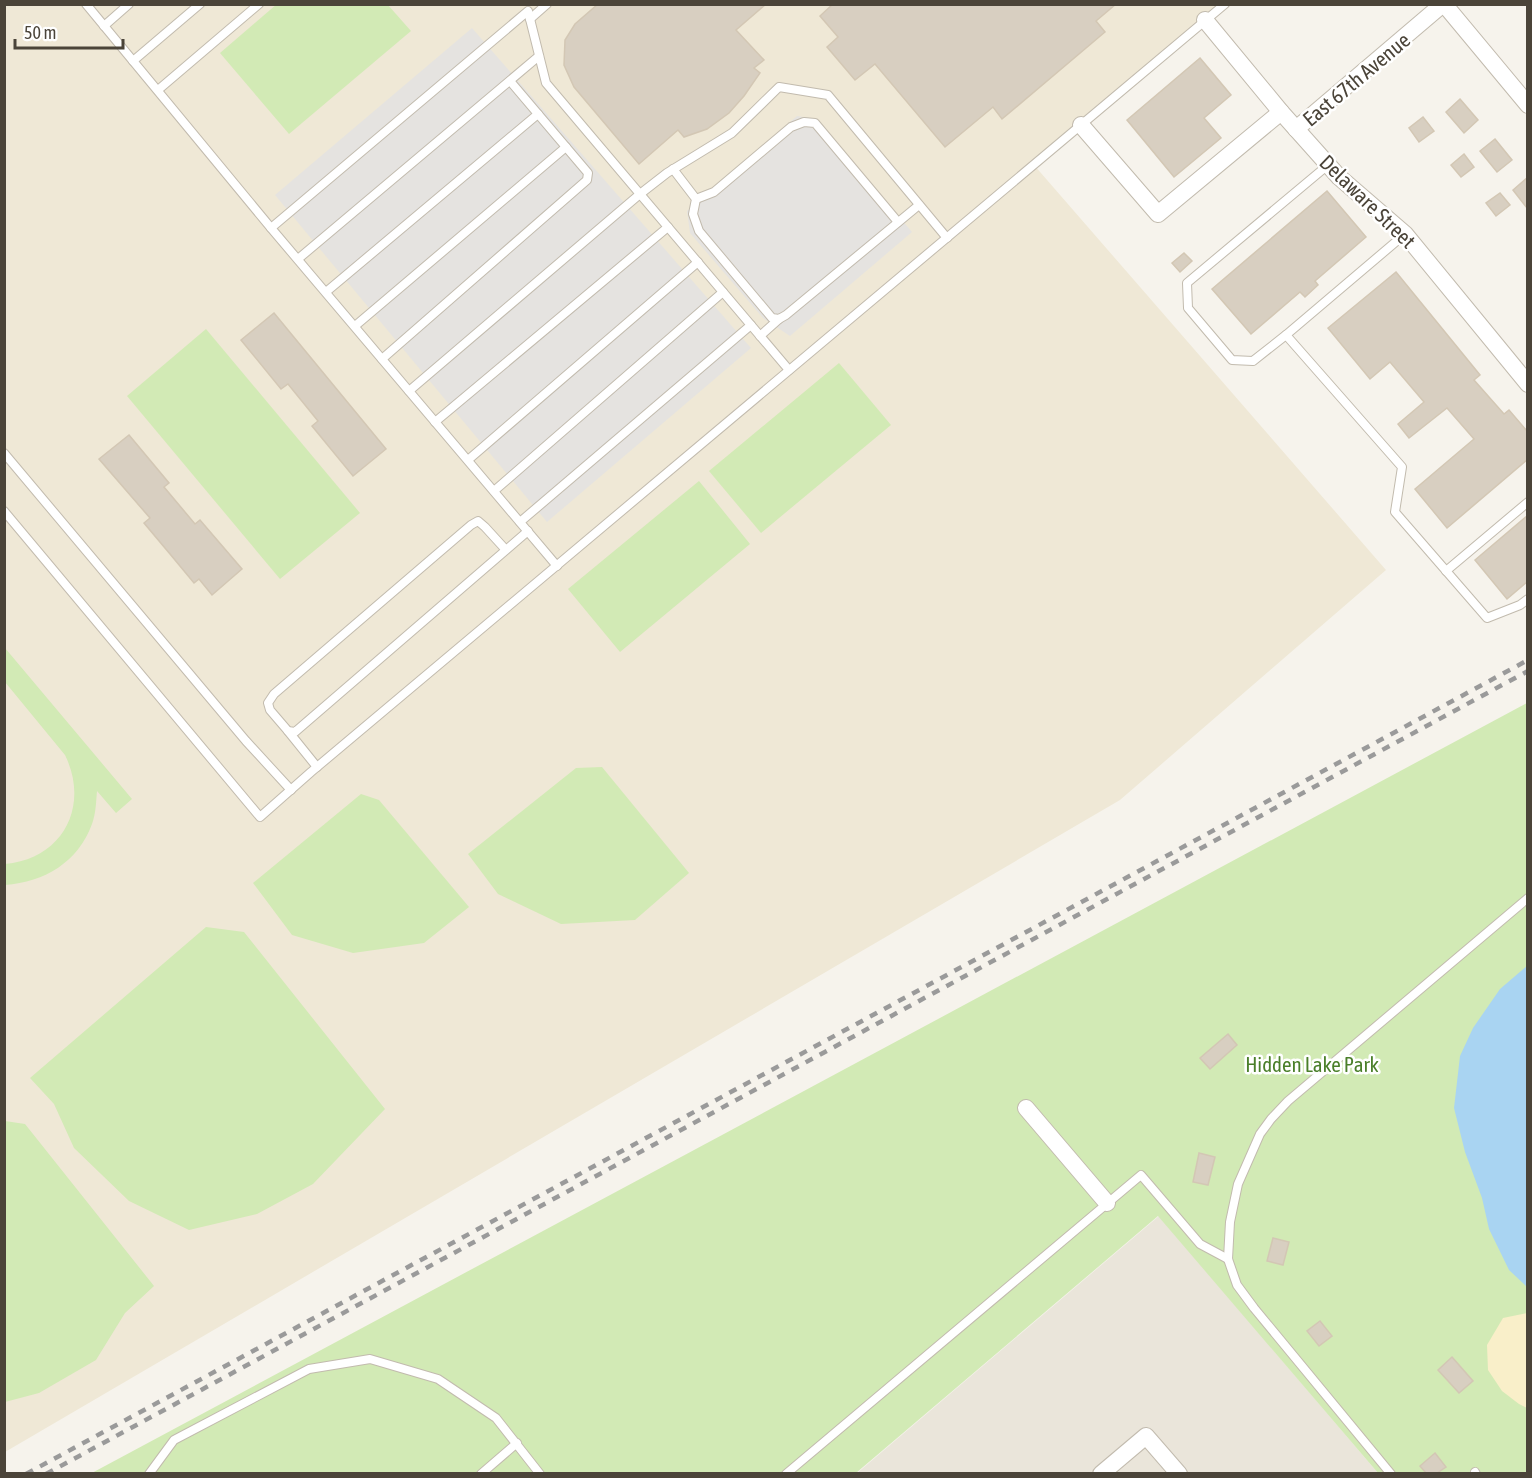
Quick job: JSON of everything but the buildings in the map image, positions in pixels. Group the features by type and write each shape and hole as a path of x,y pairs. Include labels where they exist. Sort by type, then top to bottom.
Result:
{"street":[{"path":"1443,4 1527,105"},
{"name":"East 67th Avenue","path":"1296,129 1443,4"},
{"name":"Delaware Street","path":"1205,20 1281,112 1339,177 1405,234 1527,384"},
{"path":"1081,125 1158,214 1281,112"},
{"path":"1026,1108 1107,1203"},
{"path":"1101,1473 1146,1436 1179,1473"}],"lane":[{"path":"86,4 557,566"},
{"path":"104,26 129,4"},
{"path":"133,61 200,4"},
{"path":"158,90 259,4"},
{"path":"530,19 547,4"},
{"path":"4,512 260,817 1224,4"},
{"path":"272,228 528,11 546,83 789,370"},
{"path":"298,259 539,56"},
{"path":"382,359 587,180 588,173 510,81"},
{"path":"409,391 640,194 673,169 732,133 779,87 828,95 946,238"},
{"path":"326,292 538,114"},
{"path":"696,199 714,192 791,127 804,122 815,123 898,222"},
{"path":"355,326 566,147"},
{"path":"1328,165 1187,283 1188,308 1232,360 1253,361 1405,234"},
{"path":"673,169 696,199 693,213 699,231 772,318 778,319"},
{"path":"760,336 919,205"},
{"path":"435,422 668,227"},
{"path":"468,460 698,262"},
{"path":"494,491 723,292"},
{"path":"520,522 751,325"},
{"path":"1286,335 1402,467 1395,512 1487,618 1527,599"},
{"path":"4,453 246,741 291,790"},
{"path":"1446,571 1527,502"},
{"path":"317,767 270,710 268,704 274,694 471,525 478,521 506,550"},
{"path":"288,732 295,732 528,531"},
{"path":"1391,1473 1237,1285 1228,1259 1230,1222 1238,1184 1260,1134 1288,1101 1527,898"},
{"path":"786,1473 1141,1175 1200,1244 1228,1259"},
{"path":"149,1473 174,1440 309,1369 370,1359 438,1379 496,1418 540,1473"},
{"path":"481,1473 517,1443"}],"shaded area":[{"path":"4,5 1225,5 1034,165 1386,570 1120,800 5,1452"},
{"path":"472,28 751,348 547,522 275,195"},
{"path":"797,116 816,119 912,232 790,336 763,318 690,233 687,211"},
{"path":"1159,1216 1378,1473 856,1474"}],"green space":[{"path":"277,4 388,5 411,31 289,134 220,53"},
{"path":"206,329 360,513 280,579 127,396"},
{"path":"839,363 891,425 761,533 709,471"},
{"path":"699,481 750,544 620,652 568,589"},
{"path":"5,648 132,799 116,813 97,791 92,824 86,837 69,859 58,868 34,880 5,885 5,864 25,860 42,852 56,841 66,827 72,811 74,793 72,774 65,755 5,682"},
{"name":"Hidden Lake Park","path":"1527,703 1527,1473 1378,1473 1158,1216 856,1473 90,1474"},
{"path":"602,767 689,873 635,920 561,924 498,894 468,854 576,768"},
{"path":"361,794 379,800 469,907 424,943 353,953 292,935 253,883"},
{"path":"206,927 244,932 385,1109 313,1184 257,1214 189,1230 129,1201 74,1148 54,1104 30,1078"},
{"path":"5,1121 25,1124 154,1286 125,1313 96,1360 39,1393 5,1402"}],"sand":[{"path":"1528,1313 1527,1408 1502,1391 1488,1370 1487,1345 1503,1318"}],"water":[{"path":"1527,966 1527,1287 1509,1270 1489,1229 1482,1198 1465,1152 1454,1108 1460,1056 1473,1028 1500,989"}],"railway":[{"path":"26,1474 1528,660"},
{"path":"46,1474 1528,671"}]}
